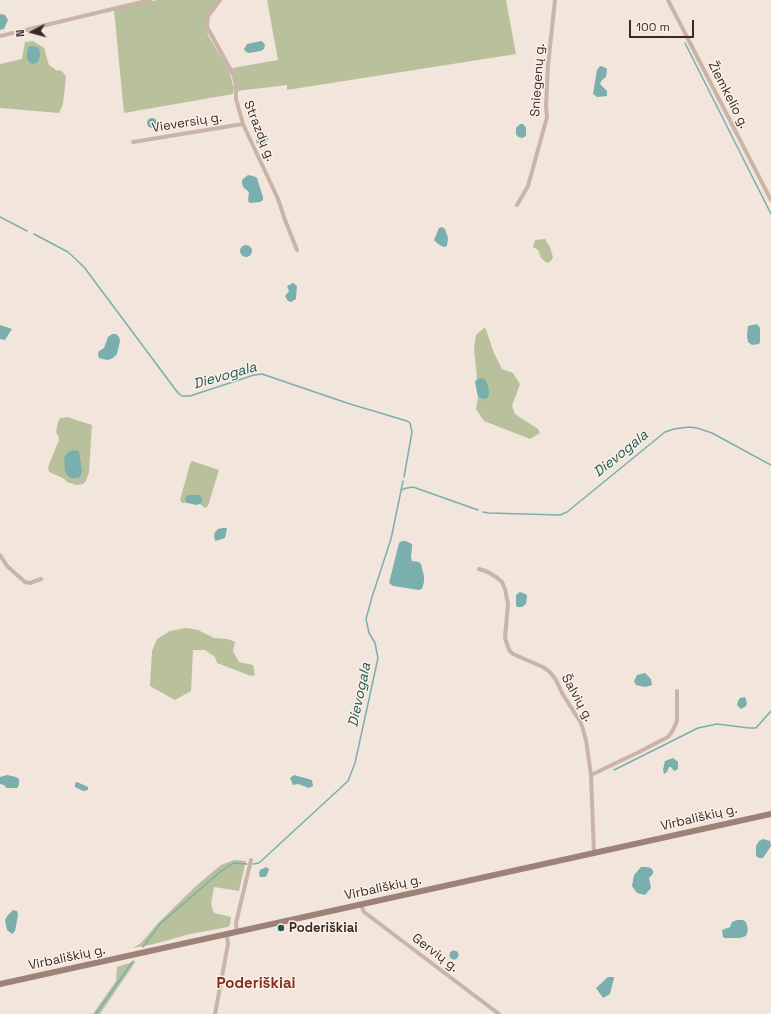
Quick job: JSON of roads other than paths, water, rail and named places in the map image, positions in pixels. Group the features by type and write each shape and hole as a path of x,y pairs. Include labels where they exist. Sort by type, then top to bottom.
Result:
{"main road":[{"name":"Virbališkių g.","path":"0,984 771,814"}],"street":[{"path":"0,36 150,0"},
{"name":"Strazdų g.","path":"220,0 208,16 207,27 233,74 236,84 236,99 243,124 278,199 297,250"},
{"name":"Sniegenų g.","path":"517,205 528,186 547,117 546,106 548,65 555,0"},
{"name":"Žiemkelio g.","path":"668,0 771,200"},
{"name":"Vieversių g.","path":"133,142 243,124"},
{"path":"0,555 7,566 25,582 30,583 41,579"},
{"name":"Šalvių g.","path":"479,569 496,577 502,582 505,589 508,604 505,638 509,650 513,654 543,667 550,672 581,723 586,740 591,775 594,853"},
{"path":"591,775 668,737 677,721 677,691"},
{"path":"237,932 236,923 251,860"},
{"name":"Gervių g.","path":"361,904 364,912 500,1014"},
{"path":"215,1014 228,944 227,934"}],"water":[{"path":"0,14 5,15 8,20 4,29 0,30"},
{"path":"261,41 265,45 264,49 261,51 249,53 244,49 247,44"},
{"path":"33,46 39,48 40,54 37,63 32,64 27,58 27,53 28,47"},
{"path":"600,66 607,69 606,77 600,84 607,91 607,96 597,97 593,94 597,70"},
{"path":"150,118 154,118 156,119 156,127 150,128 147,125 147,121"},
{"path":"520,124 523,124 526,128 526,136 522,138 518,137 516,134 516,128"},
{"path":"258,136 267,136 268,139 265,144 261,146 256,142"},
{"path":"248,175 257,178 263,197 263,200 260,202 250,203 248,201 249,192 243,187 242,180"},
{"path":"442,227 445,229 448,238 447,246 444,247 434,240 439,228"},
{"path":"248,245 251,246 251,256 244,257 241,256 240,249 241,246"},
{"path":"293,283 297,286 296,299 291,302 288,301 285,296 289,291 287,286"},
{"path":"757,324 760,328 760,342 759,344 752,345 748,342 748,326"},
{"path":"0,325 12,329 5,340 0,339"},
{"path":"112,334 116,334 120,341 117,354 108,360 99,358 99,351 104,348 108,337"},
{"path":"480,378 485,379 488,385 488,398 483,399 478,397 475,382"},
{"path":"74,450 79,451 82,472 80,477 71,478 65,471 64,460 68,452"},
{"path":"187,495 200,495 202,498 202,503 197,505 187,503 185,499"},
{"path":"227,528 225,538 215,541 215,532 218,529"},
{"path":"402,541 412,544 412,561 419,562 421,564 424,576 422,589 419,590 393,586 389,583 399,543"},
{"path":"520,592 526,594 527,596 526,604 522,607 517,607 516,595"},
{"path":"645,673 651,679 652,685 645,687 636,685 634,681 637,675"},
{"path":"745,697 747,703 746,706 741,709 737,705 738,701 740,698"},
{"path":"673,758 678,762 678,769 674,771 671,767 669,767 667,772 664,774 663,770 665,761"},
{"path":"7,775 19,779 19,785 17,788 6,788 4,785 0,784 0,777"},
{"path":"294,775 312,780 313,786 309,788 298,784 293,785 290,778"},
{"path":"77,782 88,787 88,790 83,791 75,787 75,783"},
{"path":"763,839 770,841 771,846 763,858 759,858 756,856 756,846 759,841"},
{"path":"266,867 269,869 267,875 265,877 260,877 260,870"},
{"path":"641,867 651,868 653,871 653,874 649,878 651,888 645,895 637,893 632,886 634,875"},
{"path":"13,910 17,911 18,915 15,931 12,934 7,930 5,920"},
{"path":"743,920 746,922 748,930 746,936 740,938 723,937 722,930 730,927 732,922"},
{"path":"454,950 459,955 454,960 449,955"},
{"path":"608,977 614,978 610,994 603,998 596,988"}],"waterway":[{"path":"685,43 771,214"},
{"name":"Dievogala","path":"0,217 27,231"},
{"name":"Dievogala","path":"34,234 68,252 84,267 178,393 182,396 190,396 254,375 262,374 350,404 407,421 410,423 412,432 404,477"},
{"name":"Dievogala","path":"483,512 560,515 567,512 665,432 674,429 689,427 712,433 771,465"},
{"name":"Dievogala","path":"253,864 259,863 348,781 355,763 378,658 375,643 369,633 366,619 391,539 403,481"},
{"name":"Dievogala","path":"401,490 413,487 478,510"},
{"path":"614,770 698,728 717,724 756,728 771,711"},
{"name":"Dievogala","path":"143,947 160,924 220,872 233,863 247,864"},
{"name":"Dievogala","path":"96,1014 133,961"}],"place":[{"name":"Poderiškiai","path":"281,928"}],"district":[{"name":"Poderiškiai","path":"256,984"}]}
